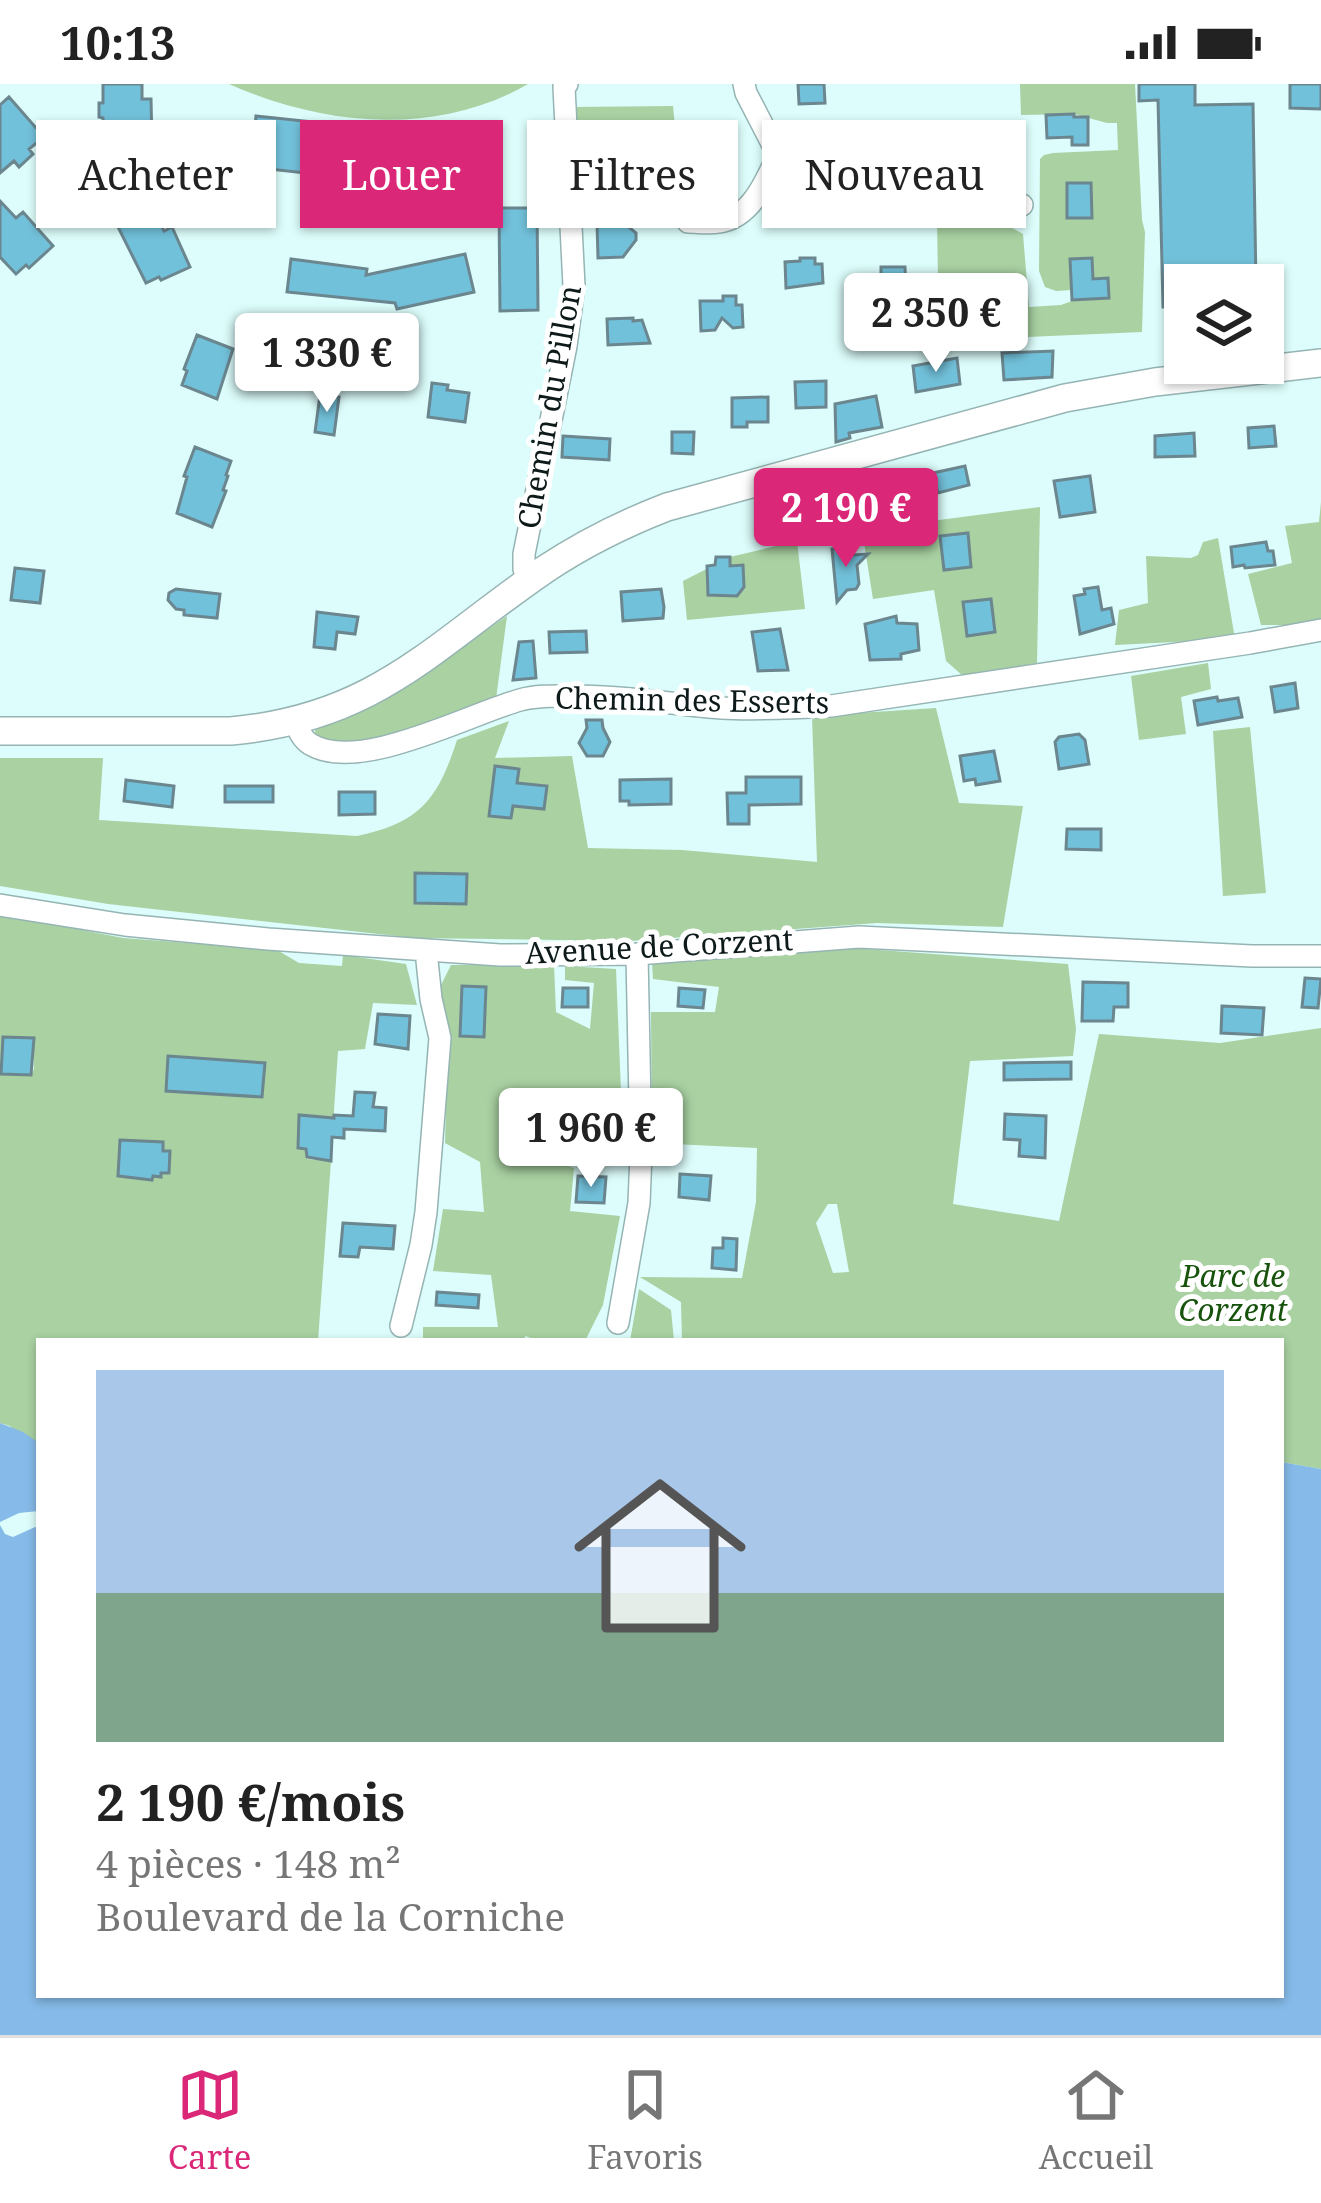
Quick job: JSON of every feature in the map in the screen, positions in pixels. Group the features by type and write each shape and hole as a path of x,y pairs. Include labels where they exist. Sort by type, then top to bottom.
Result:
{"street":[{"path":"744,84 762,124"},
{"name":"Chemin du Pillon","path":"529,581 524,554 574,286 565,86"},
{"path":"738,214 762,187"},
{"path":"0,731 189,733 295,722 392,682 529,581 607,532 667,506 1065,398 1155,382 1321,363"},
{"name":"Chemin des Esserts","path":"295,722 314,747 357,752 401,742 525,698 627,697 723,708 831,706 1321,629"},
{"name":"Avenue de Corzent","path":"0,904 125,925 529,956 637,954 859,938 1321,956"},
{"path":"401,1326 426,1212 440,1038 426,951"},
{"path":"618,1323 639,1203 637,954"}],"green space":[{"path":"229,84 528,84 493,101 418,118 341,116"},
{"path":"1020,84 1135,84 1145,232 1142,332 939,341 937,228 1012,228 1023,234 1029,307 1072,301 1071,290 1045,287 1039,271 1040,159 1053,153 1118,150 1117,123 1074,114 1021,115"},
{"path":"673,106 674,120 574,120 573,107"},
{"path":"1321,502 1321,620 1307,625 1261,625 1248,574 1292,563 1285,526 1319,522"},
{"path":"1040,507 1037,663 963,676 946,661 934,590 873,599 862,530"},
{"path":"1218,538 1235,639 1115,645 1119,610 1148,603 1146,556 1191,558 1198,555 1203,542"},
{"path":"797,541 805,609 687,620 683,581 730,557"},
{"path":"507,616 496,699 371,743 316,742 315,730 411,682"},
{"path":"1208,663 1211,689 1181,697 1186,734 1139,740 1131,676"},
{"path":"936,708 959,803 1023,806 1003,927 877,923 630,941 415,938 108,904 0,886 0,758 103,758 99,820 357,836 397,824 424,805 442,778 457,740 509,721 495,758 572,756 588,848 682,850 817,862 812,716"},
{"path":"1250,727 1266,893 1223,896 1213,731"},
{"path":"0,914 123,938 277,950 299,963 342,966 343,955 406,964 417,1005 373,1003 365,1049 338,1051 332,1140 306,1149 307,1159 331,1161 318,1338 36,1338 36,1454 10,1426 0,1423","holes":["3,1037 33,1039 31,1075 2,1073"]},
{"name":"Parc de Corzent","path":"852,948 1068,964 1076,1029 1073,1056 970,1061 953,1204 1059,1221 1099,1034 1220,1043 1321,1028 1321,1469 1284,1463 1284,1338 682,1338 681,1302 640,1277 742,1278 756,1202 757,1148 652,1143 651,1012 715,1012 719,987 653,979 652,963","holes":["828,1204 837,1204 849,1272 833,1273 816,1223"]},
{"path":"451,965 554,965 556,1012 590,1029 594,983 565,980 565,966 616,969 621,1092 514,1104 515,1156 574,1168 570,1211 620,1216 603,1305 586,1338 423,1338 423,1327 498,1327 491,1275 433,1271 443,1209 484,1212 480,1162 445,1143 447,1067 437,993"},
{"path":"639,1289 671,1310 674,1338 631,1338"}],"water":[{"path":"0,1423 36,1441 36,1511 0,1522"},
{"path":"1284,1463 1321,1469 1321,2035 0,2035 0,1525 13,1537 35,1527 36,1998 1284,1998"}],"building":[{"path":"103,84 142,84 142,99 151,99 151,120 103,120 99,117 99,103 103,103"},
{"path":"798,84 824,84 825,103 799,104"},
{"path":"1139,84 1195,84 1195,105 1253,104 1256,264 1164,264 1164,307 1158,100 1139,101"},
{"path":"1290,84 1321,84 1321,109 1290,108"},
{"path":"9,97 36,128 36,143 29,149 33,154 19,167 14,161 0,173 0,105"},
{"path":"1046,115 1088,117 1088,145 1072,145 1072,137 1047,138"},
{"path":"256,116 300,121 300,172 276,170 276,120 256,120"},
{"path":"1067,183 1091,183 1092,218 1067,218"},
{"path":"0,201 16,218 23,212 53,246 16,274 0,257"},
{"path":"503,208 527,208 527,228 537,228 538,310 500,311"},
{"path":"118,228 172,228 190,267 146,283"},
{"path":"597,228 630,228 636,233 623,257 598,258"},
{"path":"465,254 474,292 397,309 395,303 287,292 291,259 367,269 366,275"},
{"path":"815,258 815,264 822,264 823,283 786,288 785,262"},
{"path":"1092,258 1093,279 1108,278 1109,298 1072,300 1070,259"},
{"path":"881,267 905,267 906,293 870,294 869,279 881,279"},
{"path":"998,289 999,309 964,311 963,290"},
{"path":"723,296 736,296 736,305 742,305 743,327 733,328 722,318 715,330 701,331 700,301 723,301"},
{"path":"607,319 642,320 650,343 608,345"},
{"path":"197,335 233,349 217,399 182,385"},
{"path":"1053,351 1052,377 1004,380 1002,353"},
{"path":"957,358 960,384 916,392 913,366"},
{"path":"826,381 826,407 796,408 795,382"},
{"path":"432,383 469,393 465,422 428,417"},
{"path":"320,395 339,397 334,435 315,432"},
{"path":"876,396 882,427 849,433 850,438 836,442 835,404"},
{"path":"768,397 768,422 732,427 732,398"},
{"path":"1274,426 1276,446 1249,448 1248,428"},
{"path":"672,432 694,432 693,454 672,453"},
{"path":"1194,433 1195,456 1155,457 1155,436"},
{"path":"563,436 610,439 609,460 562,457"},
{"path":"195,447 231,461 212,527 177,513"},
{"path":"965,466 969,485 938,493 933,473"},
{"path":"1090,476 1095,512 1060,517 1054,481"},
{"path":"850,489 855,511 829,517 824,496"},
{"path":"968,533 971,567 944,570 940,536"},
{"path":"1266,542 1275,565 1233,567 1231,547"},
{"path":"853,547 853,555 868,554 857,565 856,589 847,590 837,602 832,549"},
{"path":"716,557 730,557 730,566 743,565 744,587 737,596 708,595 707,566 715,565"},
{"path":"15,568 44,571 40,603 11,600"},
{"path":"1098,587 1102,610 1111,608 1114,624 1080,634 1074,596"},
{"path":"176,589 220,594 217,618 184,615 184,610 168,600"},
{"path":"661,589 663,618 623,621 621,592"},
{"path":"991,599 995,632 967,636 963,602"},
{"path":"317,612 358,617 355,634 337,632 335,649 314,647"},
{"path":"896,616 897,623 917,624 919,650 901,654 901,659 870,660 865,624"},
{"path":"780,629 788,670 758,671 752,632"},
{"path":"586,631 587,652 550,653 549,632"},
{"path":"533,641 536,678 513,680 519,642"},
{"path":"1295,683 1298,708 1275,712 1271,687"},
{"path":"1217,697 1218,701 1238,698 1242,717 1198,725 1194,701"},
{"path":"586,720 602,720 610,742 603,756 587,756 579,743"},
{"path":"1079,734 1085,740 1089,764 1059,769 1055,742"},
{"path":"994,751 1000,781 976,785 975,779 964,781 960,756"},
{"path":"495,766 519,769 517,783 547,786 544,809 513,806 511,818 489,816"},
{"path":"746,777 801,777 801,804 749,805 749,824 728,824 727,793 746,793"},
{"path":"671,779 671,804 620,801 620,780"},
{"path":"126,780 174,786 172,807 124,801"},
{"path":"225,786 273,786 273,802 225,802"},
{"path":"339,792 375,792 375,814 339,815"},
{"path":"1067,829 1101,829 1101,850 1066,849"},
{"path":"415,873 467,874 466,904 415,903"},
{"path":"1305,978 1321,979 1318,1008 1302,1007"},
{"path":"1083,982 1128,983 1128,1007 1114,1007 1113,1021 1082,1021"},
{"path":"462,986 486,987 484,1037 460,1036"},
{"path":"563,988 588,988 588,1007 562,1007"},
{"path":"679,988 705,990 703,1008 678,1006"},
{"path":"1222,1006 1264,1008 1262,1035 1221,1033"},
{"path":"378,1014 410,1016 408,1049 375,1044"},
{"path":"3,1037 34,1038 31,1075 1,1074"},
{"path":"168,1056 265,1063 262,1097 166,1091"},
{"path":"1071,1062 1071,1079 1004,1080 1004,1063"},
{"path":"355,1092 375,1093 373,1107 386,1108 385,1131 344,1129 344,1138 332,1137 331,1161 307,1157 306,1149 298,1148 299,1115 353,1116"},
{"path":"545,1114 571,1117 569,1151 520,1150 523,1121 544,1123"},
{"path":"1005,1114 1046,1116 1045,1158 1019,1156 1020,1140 1004,1139"},
{"path":"120,1140 163,1142 163,1151 170,1151 169,1173 152,1180 118,1176"},
{"path":"680,1174 711,1176 709,1200 679,1197"},
{"path":"578,1176 606,1177 604,1203 576,1202"},
{"path":"343,1223 395,1226 393,1249 360,1247 358,1257 340,1256"},
{"path":"723,1238 737,1239 736,1270 712,1268 713,1248 723,1248"},
{"path":"437,1292 479,1295 478,1308 436,1305"}]}
